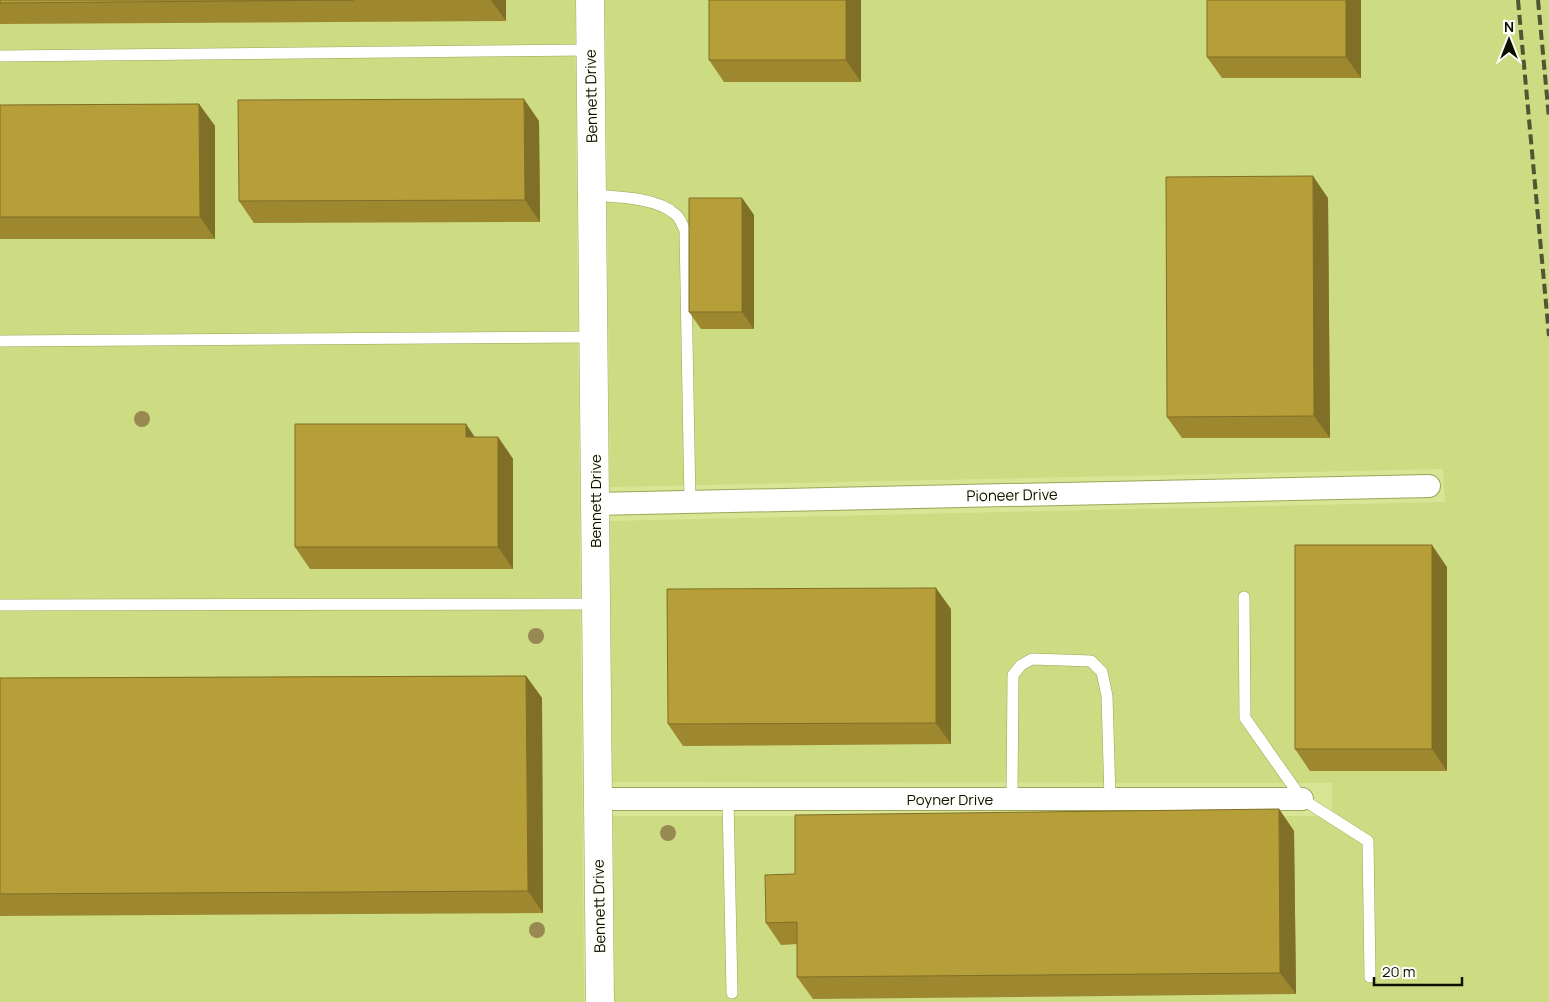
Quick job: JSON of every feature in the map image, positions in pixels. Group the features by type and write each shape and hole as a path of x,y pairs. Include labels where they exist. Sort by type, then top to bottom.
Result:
{"street":[{"name":"Bennett Drive","path":"590,0 600,1002"},
{"name":"Pioneer Drive","path":"595,504 1429,486"},
{"name":"Poyner Drive","path":"597,800 1302,800"}],"lane":[{"path":"0,56 590,50"},
{"path":"592,195 634,199 664,206 677,215 685,230 690,502"},
{"path":"0,340 594,336"},
{"path":"1244,597 1245,718 1302,800 1368,841 1370,977"},
{"path":"0,605 596,604"},
{"path":"1012,800 1013,675 1021,665 1032,659 1091,661 1102,672 1107,696 1110,800"},
{"path":"728,800 732,993"}],"shaded area":[{"path":"0,0 575,0 584,1002 0,1002"},
{"path":"605,0 1549,0 1549,1002 614,1002 613,816 1332,816 1332,783 612,782 610,521 1445,502 1443,469 610,487"}],"building":[{"path":"0,0 354,0 0,3"},
{"path":"709,0 846,0 846,60 709,60"},
{"path":"1207,0 1346,0 1346,57 1207,57"},
{"path":"524,99 525,200 239,201 238,100"},
{"path":"199,104 200,217 0,217 0,105"},
{"path":"1313,176 1314,416 1167,417 1166,177"},
{"path":"689,198 742,198 742,312 689,312"},
{"path":"295,424 466,424 466,437 498,437 498,547 295,547"},
{"path":"1295,545 1432,545 1432,749 1295,749"},
{"path":"936,588 936,723 668,724 667,589"},
{"path":"526,676 528,891 0,894 0,678"},
{"path":"1279,809 1280,973 797,977 797,922 766,923 765,875 795,874 795,815"}],"railway":[{"path":"1518,0 1549,336"},
{"path":"1538,0 1549,118"}]}
